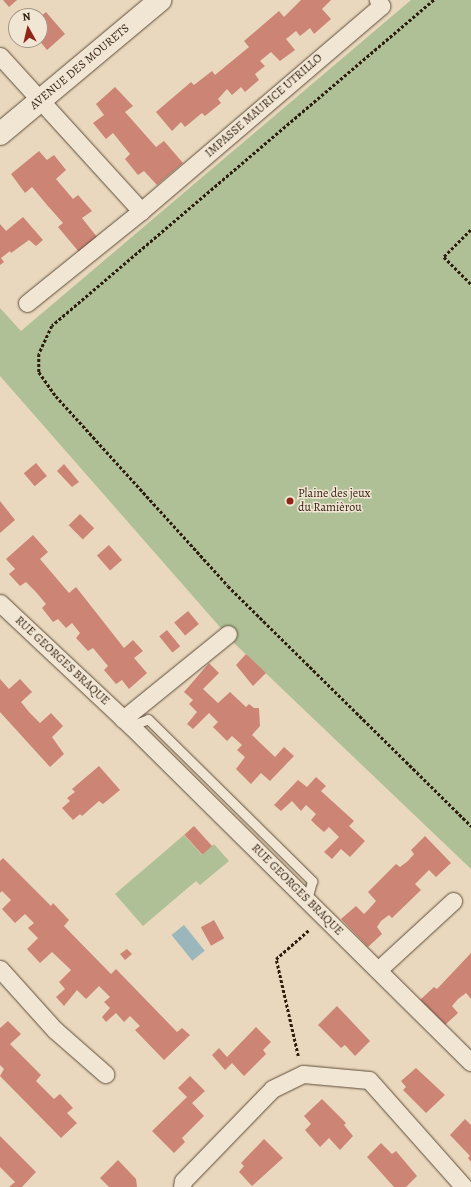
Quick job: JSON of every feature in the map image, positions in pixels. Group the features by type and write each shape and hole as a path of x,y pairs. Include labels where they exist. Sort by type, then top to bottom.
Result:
{"main road":[{"name":"AVENUE DES MOURETS","path":"0,134 160,0"}],"street":[{"name":"IMPASSE MAURICE UTRILLO","path":"27,303 141,211 381,6 378,0"},
{"path":"0,56 39,101 141,211"},
{"name":"RUE GEORGES BRAQUE","path":"0,603 127,723 471,1062"},
{"path":"127,723 228,634"},
{"path":"378,970 453,901"},
{"path":"0,969 55,1030 105,1074"},
{"path":"182,1187 183,1181 272,1089 303,1074 369,1080 464,1187"}],"path":[{"path":"434,0 52,326 39,354 39,372 61,402 228,586 471,826"},
{"path":"471,230 444,257 471,284"},
{"path":"303,1074 276,959 324,917"}],"green space":[{"name":"Plaine des jeux du Ramièrou","path":"411,0 471,0 471,869 233,642 0,376 0,308 21,331"},
{"path":"184,835 202,855 214,844 229,861 200,885 196,881 143,926 115,894"}],"water":[{"path":"184,925 205,951 192,961 172,935"}],"building":[{"path":"3,0 17,0 9,7"},
{"path":"301,0 331,0 322,9 331,19 314,34 310,28 300,36 296,31 286,39 295,50 280,61 271,52 260,61 265,66 255,74 259,80 245,92 241,87 232,95 227,89 218,99 221,103 205,116 202,113 185,127 181,122 172,131 156,112 191,82 194,85 212,71 215,75 249,47 244,41 279,11 284,17"},
{"path":"48,14 65,34 47,50 45,48 48,48"},
{"path":"115,87 133,106 125,112 156,147 164,141 183,163 157,185 144,171 138,175 125,159 130,154 113,133 106,139 93,123 104,115 96,104"},
{"path":"39,151 47,160 54,155 66,170 56,179 73,199 78,195 92,211 82,218 97,237 79,252 58,227 63,223 32,187 25,193 11,174"},
{"path":"23,217 43,240 36,246 29,240 11,253 10,251 1,258 4,262 0,265 0,224 6,231"},
{"path":"36,463 47,476 35,486 24,473"},
{"path":"64,464 79,482 72,487 57,471"},
{"path":"0,501 15,520 0,533"},
{"path":"80,514 94,528 83,539 69,525"},
{"path":"33,535 48,552 40,559 69,593 76,587 124,648 133,640 143,651 134,658 147,673 129,689 122,680 116,684 104,670 108,666 93,648 88,651 76,638 80,633 72,623 66,628 58,619 53,622 42,608 46,604 36,592 26,582 20,586 9,574 15,569 6,559"},
{"path":"109,545 122,560 110,571 97,555"},
{"path":"188,611 199,624 185,636 174,623"},
{"path":"167,630 180,646 172,653 159,636"},
{"path":"246,654 266,673 253,686 236,665"},
{"path":"209,663 219,673 203,689 218,703 230,692 246,707 249,704 254,708 259,708 260,726 252,735 275,757 284,747 294,756 270,781 261,773 251,784 236,769 245,757 237,750 242,745 232,736 227,741 213,727 218,722 209,713 193,729 187,724 197,712 189,704 193,700 184,692"},
{"path":"0,679 9,689 20,679 32,692 21,702 29,712 40,723 51,713 63,726 52,737 64,754 50,767 0,712"},
{"path":"99,766 120,790 103,804 99,801 82,816 80,814 73,820 62,808 70,801 67,798 75,792 72,789"},
{"path":"316,777 326,786 321,791 354,821 349,826 365,841 350,857 341,849 332,859 324,852 339,837 329,827 324,832 317,826 311,820 316,814 306,805 301,811 292,801 281,811 274,805 298,780 307,787"},
{"path":"194,826 212,846 202,855 184,835"},
{"path":"425,836 451,863 436,877 429,870 415,884 421,890 392,918 389,915 381,921 377,927 382,934 368,947 341,919 356,906 364,914 376,901 368,892 396,864 400,867 408,861 414,854 411,850"},
{"path":"3,858 51,906 53,903 69,920 64,926 111,974 116,969 177,1032 182,1028 190,1035 164,1060 135,1030 140,1026 130,1016 124,1022 116,1013 106,1022 102,1017 110,1008 104,1002 110,997 99,986 86,999 77,990 64,1006 56,997 65,989 59,982 71,970 52,952 40,963 27,949 38,938 28,928 34,923 25,914 15,923 2,909 11,900 2,891 0,893 0,861"},
{"path":"214,920 224,938 211,946 201,927"},
{"path":"127,949 132,954 125,960 120,954"},
{"path":"471,953 471,999 466,993 458,999 452,1006 458,1013 445,1025 420,1000 434,987 437,989"},
{"path":"337,1006 370,1041 355,1056 345,1045 341,1048 318,1025"},
{"path":"8,1021 21,1034 10,1044 41,1075 36,1081 54,1099 60,1094 73,1108 67,1113 77,1123 61,1138 0,1076 4,1069 0,1065 0,1028"},
{"path":"256,1027 271,1042 263,1050 266,1054 244,1076 232,1063 225,1070 212,1055 219,1048 227,1057"},
{"path":"416,1068 445,1095 426,1113 403,1090 406,1087 401,1081"},
{"path":"190,1076 205,1091 192,1103 204,1116 182,1138 185,1142 174,1153 152,1131 187,1097 178,1088"},
{"path":"322,1099 346,1123 344,1125 353,1136 340,1150 329,1138 320,1147 305,1130 311,1124 304,1116"},
{"path":"465,1119 471,1125 471,1162 468,1158 470,1156 450,1135"},
{"path":"0,1136 36,1172 22,1187 9,1187 15,1182 0,1167"},
{"path":"264,1139 283,1158 252,1186 239,1172 244,1166 241,1163"},
{"path":"381,1143 392,1154 396,1151 417,1176 406,1187 394,1187 367,1157"},
{"path":"118,1160 136,1179 137,1187 109,1187 100,1178"}],"place":[{"name":"Plaine des jeux du Ramièrou","path":"290,501"}]}
